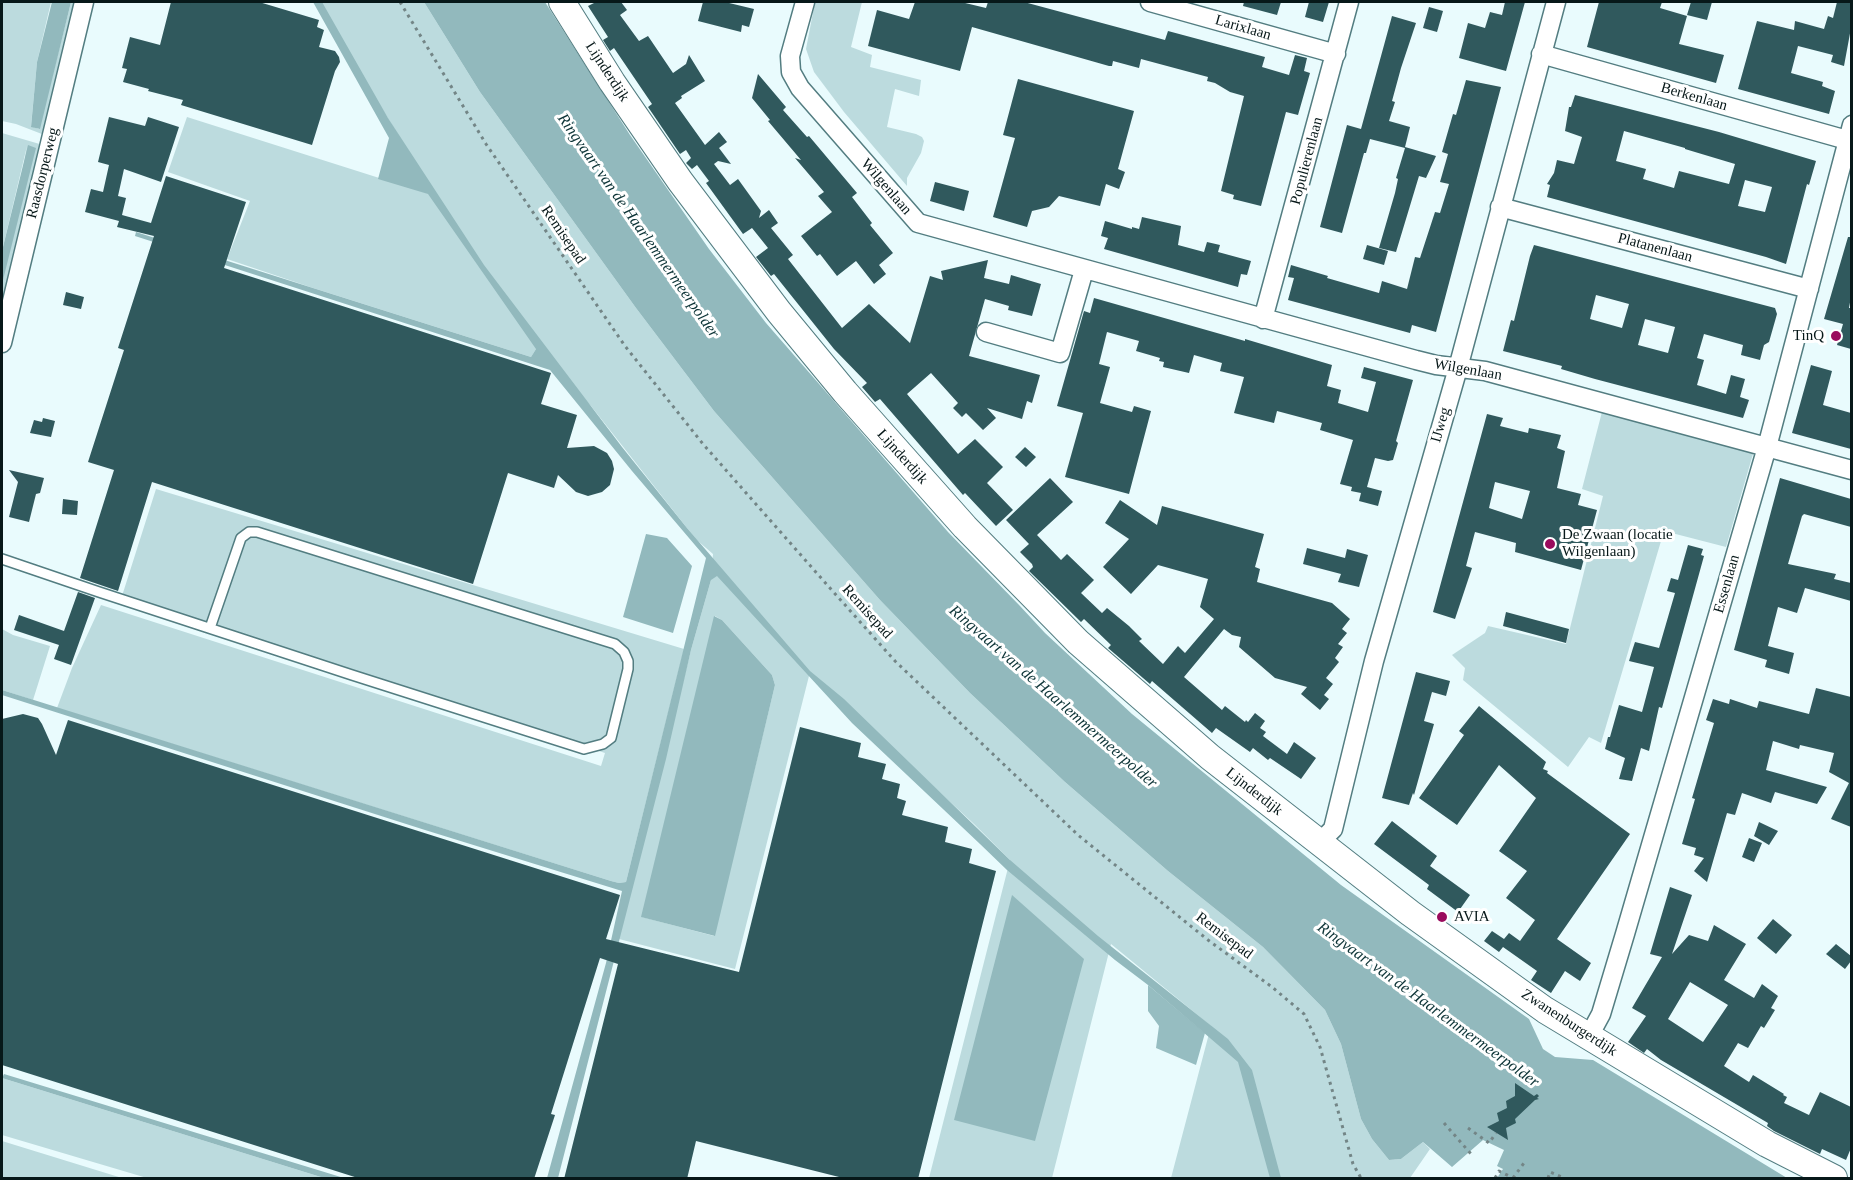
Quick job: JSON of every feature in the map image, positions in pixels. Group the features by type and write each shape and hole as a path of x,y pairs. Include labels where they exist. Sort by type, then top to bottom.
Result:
{"street":[{"name":"Raasdorperweg","path":"2,343 84,2"},
{"name":"Lijnderdijk","path":"562,2 612,82 738,260 845,392 957,519 1070,634 1129,688 1210,757 1319,843"},
{"name":"Wilgenlaan","path":"805,2 790,56 791,72 800,87 918,223 1263,320 1436,365 1485,371 1851,470"},
{"name":"Larixlaan","path":"1150,2 1336,54"},
{"name":"Populierenlaan","path":"1263,320 1349,2"},
{"name":"IJweg","path":"1319,843 1333,829 1374,662 1458,368 1556,2"},
{"name":"Berkenlaan","path":"1541,54 1849,133"},
{"name":"Essenlaan","path":"1588,1038 1601,1014 1622,946 1767,447 1849,133"},
{"name":"Platanenlaan","path":"1500,207 1809,289"},
{"path":"986,332 1060,353 1084,270"},
{"name":"Zwanenburgerdijk","path":"1319,843 1410,913 1545,1010 1767,1144 1834,1179"}],"lane":[{"path":"2,559 210,628 584,749 603,744 610,738 628,669 628,661 624,652 615,644 257,532 249,532 241,538 210,628"}],"path":[{"name":"Remisepad","path":"400,2 486,144 625,346 703,444 836,596 895,661 1078,835 1304,1014 1320,1047 1353,1164 1361,1179"},
{"path":"1444,1123 1471,1154"},
{"path":"1468,1128 1489,1143 1496,1133"},
{"path":"1495,1179 1500,1170 1513,1179 1524,1163"},
{"path":"1548,1179 1550,1172 1564,1179"}],"shaded area":[{"path":"2,2 51,2 37,62 31,126 39,129 71,2 82,2 47,136 2,121"},
{"path":"316,2 424,2 480,92 636,308 714,411 880,600 970,693 1065,782 1168,871 1263,947 1325,1010 1341,1044 1361,1119 1372,1139 1389,1160 1401,1159 1423,1142 1430,1149 1410,1178 1171,1178 1211,1026 1111,944 1052,1178 929,1178 1010,860 810,672 735,969 619,939 691,650 711,580 713,554 687,528 591,406 536,349 531,357 227,259 250,201 168,172 187,117 436,196","holes":["715,616 722,620 772,675 775,685 714,936 642,917"]},
{"path":"815,2 862,2 851,47 872,55 870,67 921,80 919,96 895,89 887,127 916,134 924,141 921,153 907,178 907,186 844,112 814,72 806,49"},
{"path":"2,133 43,145 2,318 2,284 27,146 2,251"},
{"path":"1603,408 1755,447 1726,547 1664,531 1601,743 1589,737 1568,767 1463,680 1465,668 1452,655 1485,633 1488,626 1566,644 1603,496 1582,489"},
{"path":"156,489 684,649 626,882 611,881 57,708 72,668 101,605 601,766 605,753 122,596"},
{"path":"2,629 13,635 50,646 33,700 2,690"},
{"path":"1148,985 1205,1033 1196,1065 1156,1048 1159,1026 1148,1011"},
{"path":"2,1078 324,1178 147,1178 2,1135"},
{"path":"2,1141 122,1178 2,1178"}],"water":[{"path":"52,2 71,2 40,129 31,127 37,62"},
{"path":"313,2 322,2 388,118 484,265 622,447 687,528 810,671 844,699 1010,860 1098,936 1228,1039 1252,1070 1281,1178 1270,1178 1238,1062 1007,870 852,723 717,576 711,580 691,650 666,759 558,1178 547,1178 606,963 622,891 2,695 2,690 611,881 626,882 706,558 550,370 135,236 136,232 531,357 536,349 428,194 378,179 389,138"},
{"name":"Ringvaart van de Haarlemmermeerpolder","path":"424,2 545,2 630,135 709,249 766,323 948,532 1045,633 1132,714 1341,885 1529,1019 1543,1049 1555,1057 1593,1060 1787,1178 1497,1178 1503,1169 1497,1166 1504,1150 1483,1140 1452,1167 1423,1142 1401,1159 1389,1160 1372,1139 1361,1119 1341,1044 1325,1010 1263,947 1168,871 1065,782 970,693 880,600 714,411 636,308 480,92"},
{"path":"28,145 36,148 2,284 2,251"},
{"path":"646,534 667,538 692,566 673,633 623,617"},
{"path":"714,616 722,620 772,675 775,685 715,936 641,917"},
{"path":"1012,895 1084,959 1035,1141 954,1120"},
{"path":"4,1074 344,1178 324,1178 2,1078"}],"building":[{"path":"171,2 259,2 319,20 317,27 324,30 319,47 335,51 340,62 335,71 312,145 181,105 183,100 123,82 127,69 122,68 130,37 160,45"},
{"path":"596,2 621,2 627,10 620,15 639,41 648,36 673,73 686,64 689,55 705,81 681,96 682,98 675,103 705,145 719,132 727,142 719,148 731,164 718,161 714,164 730,185 738,179 761,211 759,218 769,210 778,223 771,228 793,255 788,259 842,328 869,304 910,343 930,276 943,280 941,271 988,260 984,278 1009,284 1011,275 1041,284 1032,316 1008,310 1009,306 985,299 969,356 1040,375 1032,403 1027,401 1022,419 987,408 996,418 983,430 966,413 962,417 953,408 958,403 931,373 907,394 958,454 975,439 1003,467 987,483 1013,510 996,526 965,493 963,495 880,399 875,402 862,387 867,383 834,349 774,274 771,276 756,257 768,248 752,228 743,234 706,183 709,181 697,165 692,169 686,163 691,158 686,150 680,154 648,107 652,104 614,48 610,51 603,40 608,37 588,6"},
{"path":"703,2 725,2 754,9 749,27 742,25 741,32 698,21"},
{"path":"915,2 961,2 986,8 988,2 1024,2 1165,40 1168,31 1265,57 1262,67 1289,75 1295,55 1307,58 1304,71 1310,73 1298,115 1286,112 1261,206 1233,199 1234,195 1221,191 1244,96 1207,81 1208,77 1141,59 1139,68 1113,61 1112,66 1109,66 972,27 960,71 868,46 877,10 909,19"},
{"path":"1244,2 1281,2 1277,15 1243,6"},
{"path":"1309,2 1329,2 1323,22 1305,17"},
{"path":"1505,2 1525,2 1506,71 1459,58 1468,23 1485,28 1490,12 1502,15"},
{"path":"1599,2 1662,2 1660,8 1687,16 1679,44 1724,55 1716,83 1587,47"},
{"path":"1691,2 1712,2 1707,20 1687,15"},
{"path":"1837,2 1851,2 1851,28 1844,66 1831,62 1833,55 1798,46 1791,73 1823,82 1822,86 1835,91 1829,114 1738,89 1757,21 1794,30 1795,21 1824,29 1828,16 1833,18"},
{"path":"1429,7 1443,11 1437,32 1423,28"},
{"path":"1392,16 1416,23 1401,68 1389,121 1410,127 1405,147 1436,156 1426,178 1419,176 1396,252 1379,248 1405,148 1370,139 1342,233 1320,227 1347,125 1361,129"},
{"path":"758,74 786,107 783,110 807,137 809,136 857,193 852,197 872,223 870,225 893,253 879,265 886,274 874,284 856,261 837,276 820,254 817,256 801,236 832,212 818,196 824,192 795,158 801,160 752,98"},
{"path":"1018,79 1134,111 1118,169 1125,172 1119,189 1106,184 1100,206 1059,196 1049,207 1032,211 1027,227 993,217 1015,138 1003,135"},
{"path":"1466,80 1501,87 1436,332 1412,325 1410,333 1288,300 1294,278 1288,277 1291,265 1379,293 1382,281 1407,289 1415,257 1420,258 1435,212 1440,213 1449,184 1440,182 1448,154 1442,152"},
{"path":"1575,95 1719,132 1816,161 1809,185 1807,184 1786,264 1547,197 1550,185 1547,184 1554,173 1557,160 1574,164 1582,137 1565,131 1569,107","holes":["1624,131 1735,164 1729,184 1679,171 1674,188 1643,179 1646,169 1616,161","1745,180 1772,187 1765,212 1738,206"]},
{"path":"109,117 145,126 148,117 179,127 161,182 124,169 118,196 126,198 122,215 151,223 166,176 246,202 224,268 551,373 541,404 577,415 567,448 594,446 607,453 614,469 610,485 602,492 588,496 576,492 558,475 554,488 508,473 473,584 152,482 118,591 80,578 114,470 88,462 124,350 118,348 154,236 117,227 119,221 85,212 91,189 103,192 109,165 98,162"},
{"path":"935,182 969,191 964,211 930,201"},
{"path":"1142,217 1181,226 1178,245 1204,252 1207,242 1220,245 1218,252 1251,261 1247,275 1241,274 1238,287 1104,249 1108,238 1101,236 1105,221 1139,229"},
{"path":"1848,237 1851,237 1849,308 1851,308 1851,349 1837,345 1843,324 1824,319"},
{"path":"1367,245 1388,251 1384,265 1363,259"},
{"path":"1534,245 1775,308 1777,314 1769,342 1764,345 1760,360 1741,355 1743,345 1704,334 1697,358 1704,360 1697,385 1726,394 1731,375 1745,379 1740,397 1749,400 1743,418 1595,379 1561,369 1562,366 1503,351 1511,320 1514,321","holes":["1596,295 1629,304 1622,328 1590,319","1645,319 1675,327 1668,353 1638,345"]},
{"path":"66,292 84,297 81,309 63,305"},
{"path":"1094,298 1332,365 1327,386 1341,390 1338,403 1368,412 1376,382 1361,378 1364,367 1413,380 1393,460 1375,458 1367,487 1382,491 1378,506 1359,501 1361,493 1351,491 1352,487 1340,484 1353,440 1320,430 1322,423 1277,411 1274,423 1234,413 1244,377 1220,371 1222,363 1194,355 1189,373 1163,367 1164,362 1159,361 1160,358 1136,351 1139,341 1107,332 1099,364 1110,367 1100,403 1132,412 1134,406 1151,411 1129,494 1065,477 1083,413 1057,406 1084,311 1090,313"},
{"path":"1811,365 1832,371 1823,405 1851,413 1851,449 1792,433"},
{"path":"1487,414 1503,418 1500,426 1528,433 1529,428 1561,435 1557,448 1565,451 1557,488 1581,494 1578,505 1597,510 1581,570 1515,552 1516,543 1475,532 1466,566 1472,568 1455,619 1433,612","holes":["1495,482 1530,491 1522,519 1489,508"]},
{"path":"43,418 55,421 51,437 30,433 34,420 42,422"},
{"path":"1025,447 1036,457 1026,467 1015,457"},
{"path":"9,470 44,478 40,493 36,494 29,522 9,517 18,482"},
{"path":"1050,478 1073,502 1037,535 1061,560 1067,554 1094,580 1081,593 1102,613 1107,608 1129,626 1142,639 1139,641 1163,664 1178,646 1185,653 1214,619 1200,607 1208,579 1158,565 1131,594 1103,567 1129,539 1105,523 1120,500 1157,525 1162,506 1264,534 1255,567 1260,569 1257,582 1332,603 1350,619 1342,629 1347,633 1338,644 1343,647 1335,658 1339,662 1326,678 1333,684 1324,695 1329,699 1320,710 1301,694 1307,687 1275,678 1239,647 1241,637 1232,635 1224,629 1184,677 1222,710 1225,706 1245,722 1246,720 1248,722 1255,713 1265,721 1260,728 1266,732 1263,736 1287,754 1294,742 1316,758 1301,779 1270,758 1268,760 1253,748 1250,752 1216,728 1212,733 1152,681 1150,684 1108,648 1111,645 1084,619 1081,622 1029,571 1033,567 1032,564 1020,552 1029,544 1006,520"},
{"path":"1780,478 1851,499 1851,527 1804,514 1802,516 1788,564 1836,574 1834,579 1851,583 1851,601 1805,588 1797,613 1778,607 1768,646 1794,653 1789,674 1765,667 1767,660 1734,650"},
{"path":"63,499 78,501 77,515 62,514"},
{"path":"1688,545 1703,549 1701,555 1704,556 1662,708 1659,707 1649,751 1641,748 1632,781 1619,779 1625,758 1605,749 1608,737 1610,737 1619,705 1642,712 1654,667 1629,661 1635,642 1659,648 1675,593 1667,591 1671,578 1678,580"},
{"path":"1307,548 1345,558 1347,549 1368,555 1359,587 1338,582 1341,574 1303,564"},
{"path":"78,592 95,598 71,665 54,659 59,645 14,630 19,615 64,631"},
{"path":"1506,612 1569,629 1566,643 1503,626"},
{"path":"1416,672 1450,681 1446,696 1432,692 1424,721 1434,724 1414,795 1413,793 1409,805 1382,798"},
{"path":"1816,688 1851,697 1851,827 1831,819 1849,783 1829,772 1834,753 1800,745 1799,749 1773,741 1766,770 1827,787 1817,804 1775,792 1771,803 1742,793 1735,815 1727,813 1707,882 1694,871 1704,858 1694,855 1696,848 1682,844 1695,799 1692,798 1714,723 1706,720 1713,699 1729,704 1730,699 1757,708 1759,701 1809,714"},
{"path":"1479,706 1546,762 1543,769 1548,771 1547,773 1630,834 1557,939 1591,963 1580,981 1565,971 1551,993 1531,980 1537,971 1503,947 1499,952 1484,941 1492,931 1504,939 1509,933 1520,941 1535,920 1506,898 1527,871 1499,851 1536,798 1499,765 1457,825 1419,798 1464,735 1459,731"},
{"path":"23,714 38,718 56,755 68,720 620,895 606,939 739,972 800,727 861,743 858,757 886,764 882,779 900,784 897,798 906,801 902,815 948,827 945,842 972,849 969,863 996,871 918,1179 847,1179 696,1141 687,1179 564,1179 618,964 600,958 551,1114 555,1115 534,1179 361,1179 2,1065 2,719"},
{"path":"1392,821 1437,856 1430,866 1470,895 1458,912 1427,889 1429,885 1374,844"},
{"path":"1759,822 1778,831 1769,845 1754,836"},
{"path":"1749,838 1762,843 1754,862 1742,857"},
{"path":"1670,887 1692,895 1672,954 1689,935 1708,941 1714,925 1746,944 1724,980 1754,998 1762,984 1778,996 1771,1008 1775,1010 1764,1028 1761,1026 1748,1048 1738,1043 1724,1066 1749,1082 1753,1075 1784,1094 1787,1097 1784,1103 1809,1115 1820,1092 1851,1107 1851,1148 1846,1160 1822,1149 1820,1154 1774,1131 1767,1126 1768,1123 1661,1060 1647,1049 1644,1053 1628,1042 1646,1016 1632,1008 1662,957 1650,954","holes":["1690,982 1728,1005 1703,1042 1668,1019"]},
{"path":"1773,919 1792,935 1776,954 1757,938"},
{"path":"1836,944 1851,956 1851,961 1845,969 1826,954"},
{"path":"1515,1083 1534,1096 1537,1094 1539,1099 1515,1119 1516,1123 1506,1128 1508,1140 1487,1127 1499,1121 1497,1113 1507,1108 1506,1101 1515,1096"}],"place":[{"name":"TinQ","path":"1836,336"},
{"name":"De Zwaan (locatie Wilgenlaan)","path":"1550,544"},
{"name":"AVIA","path":"1442,917"}]}
